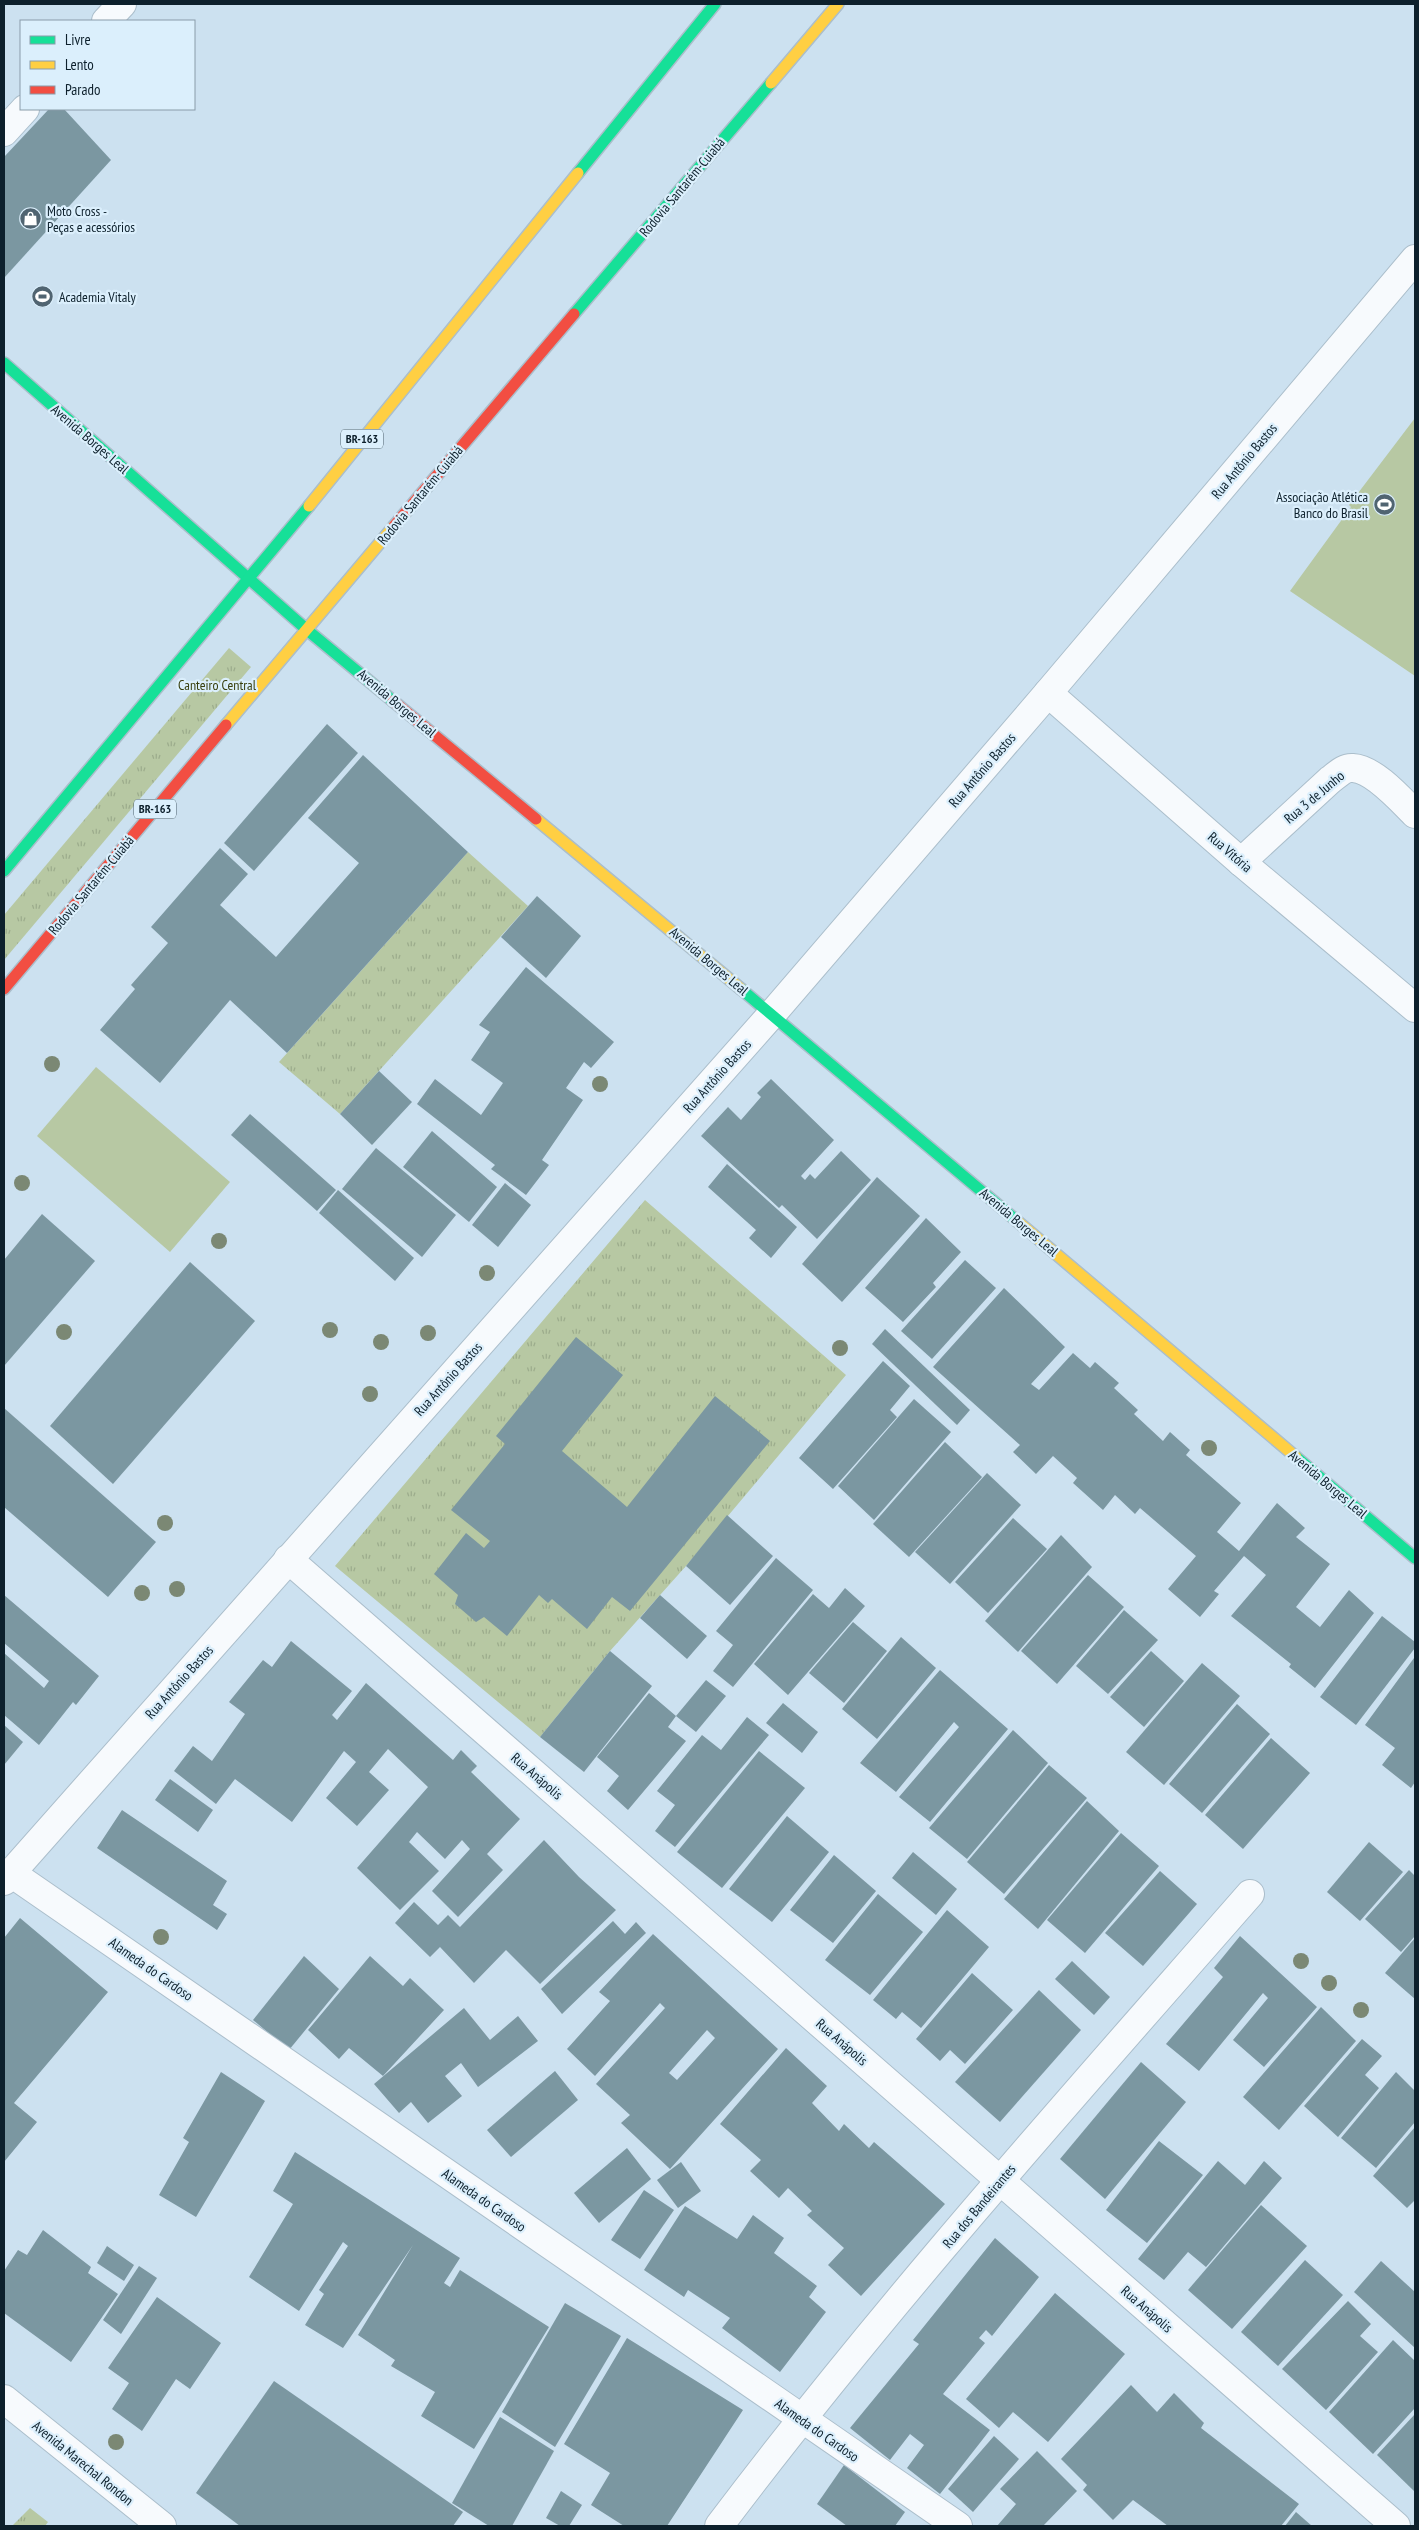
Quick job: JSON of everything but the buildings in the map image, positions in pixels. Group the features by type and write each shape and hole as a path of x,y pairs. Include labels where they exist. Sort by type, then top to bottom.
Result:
{"main road":[{"name":"BR-163","path":"4,871 248,580 715,4"},
{"name":"Rodovia Santarém-Cuiabá","path":"4,989 306,629 838,4"},
{"name":"Avenida Borges Leal","path":"4,363 248,580 772,1014 1415,1558"}],"street":[{"path":"107,20 122,4"},
{"path":"4,132 24,110"},
{"name":"Rua Antônio Bastos","path":"7,1877 772,1014 1048,693 1415,259"},
{"name":"Rua Vitória","path":"1048,693 1241,862 1415,1008"},
{"name":"Rua 3 de Junho","path":"1241,862 1330,780 1352,767 1377,778 1415,814"},
{"name":"Rua Anápolis","path":"288,1559 1396,2526"},
{"name":"Alameda do Cardoso","path":"7,1877 958,2526"},
{"name":"Rua dos Bandeirantes","path":"719,2526 800,2418 1001,2180 1250,1894"},
{"name":"Avenida Marechal Rondon","path":"4,2399 162,2526"}],"green space":[{"name":"Associação Atlética Banco do Brasil","path":"1415,418 1415,676 1290,591 1351,507 1349,505"},
{"name":"Canteiro Central","path":"229,648 251,667 4,960 4,915"},
{"path":"468,852 528,906 340,1114 279,1062"},
{"path":"96,1067 230,1182 170,1252 37,1136"},
{"path":"645,1200 846,1375 686,1566 610,1651 540,1737 335,1566"},
{"path":"30,2508 48,2522 45,2526 12,2526"}],"traffic: fast":[{"path":"578,173 715,4"},
{"path":"574,314 771,83"},
{"path":"4,363 306,629 393,701"},
{"path":"4,871 309,506"},
{"path":"741,989 1017,1221"},
{"path":"1296,1457 1415,1558"}],"traffic: slow":[{"path":"771,83 838,4"},
{"path":"309,506 578,173"},
{"path":"226,725 394,526"},
{"path":"536,819 741,989"},
{"path":"1017,1221 1296,1457"}],"traffic: jam":[{"path":"394,526 574,314"},
{"path":"393,701 536,819"},
{"path":"4,989 226,725"}],"place":[{"name":"Moto Cross - Peças e acessórios","path":"31,219"},
{"name":"Academia Vitaly","path":"43,297"},
{"name":"Associação Atlética Banco do Brasil","path":"1384,505"}]}
